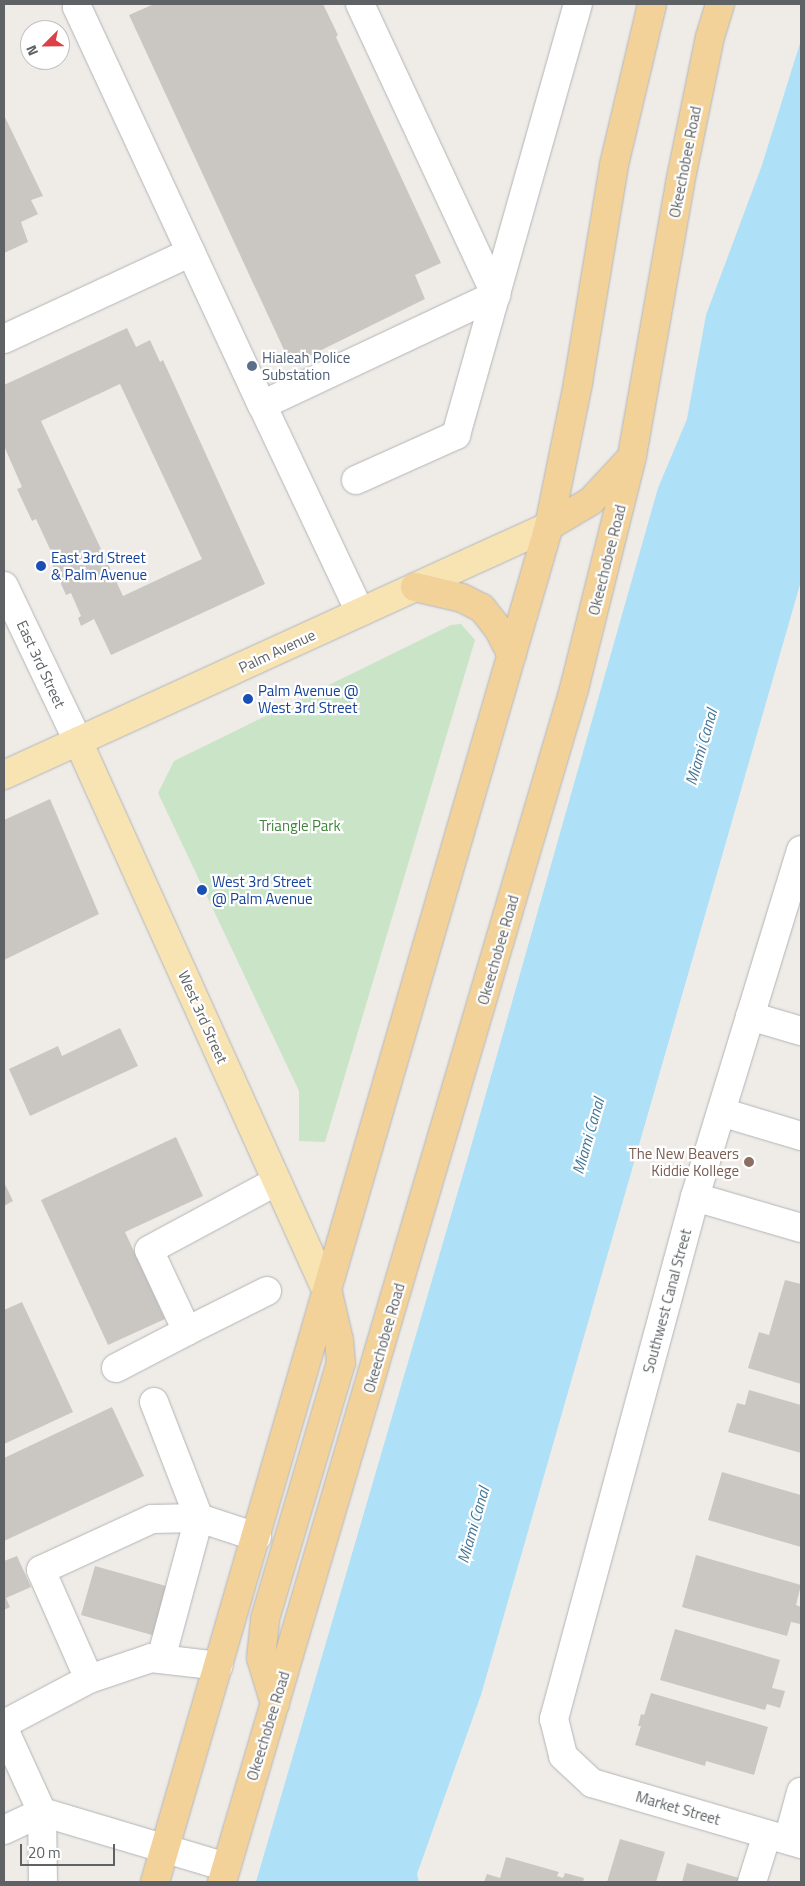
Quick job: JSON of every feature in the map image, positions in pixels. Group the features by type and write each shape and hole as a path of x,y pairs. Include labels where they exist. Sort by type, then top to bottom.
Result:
{"highway":[{"path":"155,1882 549,526 578,384 614,165 652,4"},
{"name":"Okeechobee Road","path":"224,1875 574,689 632,456 680,183 710,37 720,4"},
{"path":"549,526 591,501 632,456"},
{"path":"416,587 462,598 482,608 499,630 512,655"},
{"path":"275,1704 261,1658 265,1618 341,1363 339,1341 327,1292"}],"main road":[{"name":"Palm Avenue","path":"4,775 549,526"},
{"name":"West 3rd Street","path":"78,742 327,1292"}],"street":[{"path":"77,4 360,612"},
{"path":"360,4 496,295"},
{"path":"356,480 456,435 578,4"},
{"path":"4,339 191,252"},
{"path":"262,405 496,295"},
{"name":"East 3rd Street","path":"4,586 10,615 78,742"},
{"name":"Southwest Canal Street","path":"563,1756 554,1719 695,1197 801,850"},
{"path":"750,1016 801,1031"},
{"path":"721,1112 801,1136"},
{"path":"186,1331 149,1250 277,1181"},
{"path":"695,1197 801,1228"},
{"path":"116,1368 267,1291"},
{"path":"154,1402 199,1518 161,1659"},
{"path":"89,1679 41,1570 152,1519 199,1518 256,1537"},
{"path":"4,1724 89,1679 151,1658 219,1666"},
{"path":"4,1730 42,1812 42,1882"},
{"name":"Market Street","path":"563,1756 592,1783 785,1839"},
{"path":"752,1882 785,1839 801,1792"},
{"path":"4,1830 42,1812 165,1850 224,1875"}],"green space":[{"name":"Triangle Park","path":"461,624 475,640 325,1142 299,1141 299,1091 158,793 174,761 451,625"}],"water":[{"name":"Miami Canal","path":"801,40 801,581 481,1695 417,1874 419,1882 256,1882 468,1157 658,488 687,419 706,315 762,165"}],"building":[{"path":"154,4 323,4 338,35 336,37 441,263 415,275 425,299 291,365 129,15"},
{"path":"4,115 43,196 31,200 38,214 21,222 28,242 4,253"},
{"path":"127,328 136,347 150,340 160,362 163,360 265,584 111,655 94,619 81,626 78,618 81,616 71,593 66,595 52,564 56,562 36,519 32,521 17,489 22,487 4,446 4,385","holes":["120,384 202,559 123,596 41,421"]},
{"path":"50,799 99,914 4,960 4,820"},
{"path":"120,1028 138,1066 30,1116 9,1069 58,1046 62,1056"},
{"path":"176,1137 203,1196 125,1232 165,1319 108,1345 41,1200"},
{"path":"4,1182 13,1201 4,1206"},
{"path":"785,1280 801,1284 801,1384 748,1368 759,1332 769,1335"},
{"path":"22,1302 73,1412 4,1444 4,1310"},
{"path":"749,1390 801,1405 801,1453 728,1432 737,1403 745,1405"},
{"path":"112,1407 144,1476 4,1541 4,1458"},
{"path":"722,1472 801,1495 801,1547 708,1520"},
{"path":"696,1555 801,1585 796,1605 801,1607 800,1624 791,1622 787,1636 682,1607"},
{"path":"17,1556 31,1587 6,1598 10,1607 4,1610 4,1561"},
{"path":"95,1566 173,1588 159,1637 81,1615"},
{"path":"675,1629 780,1660 772,1688 785,1691 780,1708 767,1704 765,1710 660,1680"},
{"path":"651,1693 768,1727 754,1775 706,1761 705,1766 635,1745 641,1726 638,1726 641,1714 644,1715"},
{"path":"620,1839 665,1852 656,1882 607,1882"},
{"path":"506,1857 559,1872 557,1876 563,1878 565,1873 584,1878 583,1882 484,1882 487,1874 500,1878"},
{"path":"687,1863 739,1878 738,1882 682,1882"}],"place":[{"name":"Hialeah Police Substation","path":"252,366"},
{"name":"East 3rd Street & Palm Avenue","path":"41,566"},
{"name":"Palm Avenue @ West 3rd Street","path":"248,699"},
{"name":"West 3rd Street @ Palm Avenue","path":"202,890"},
{"name":"The New Beavers Kiddie Kollege","path":"749,1162"}]}
